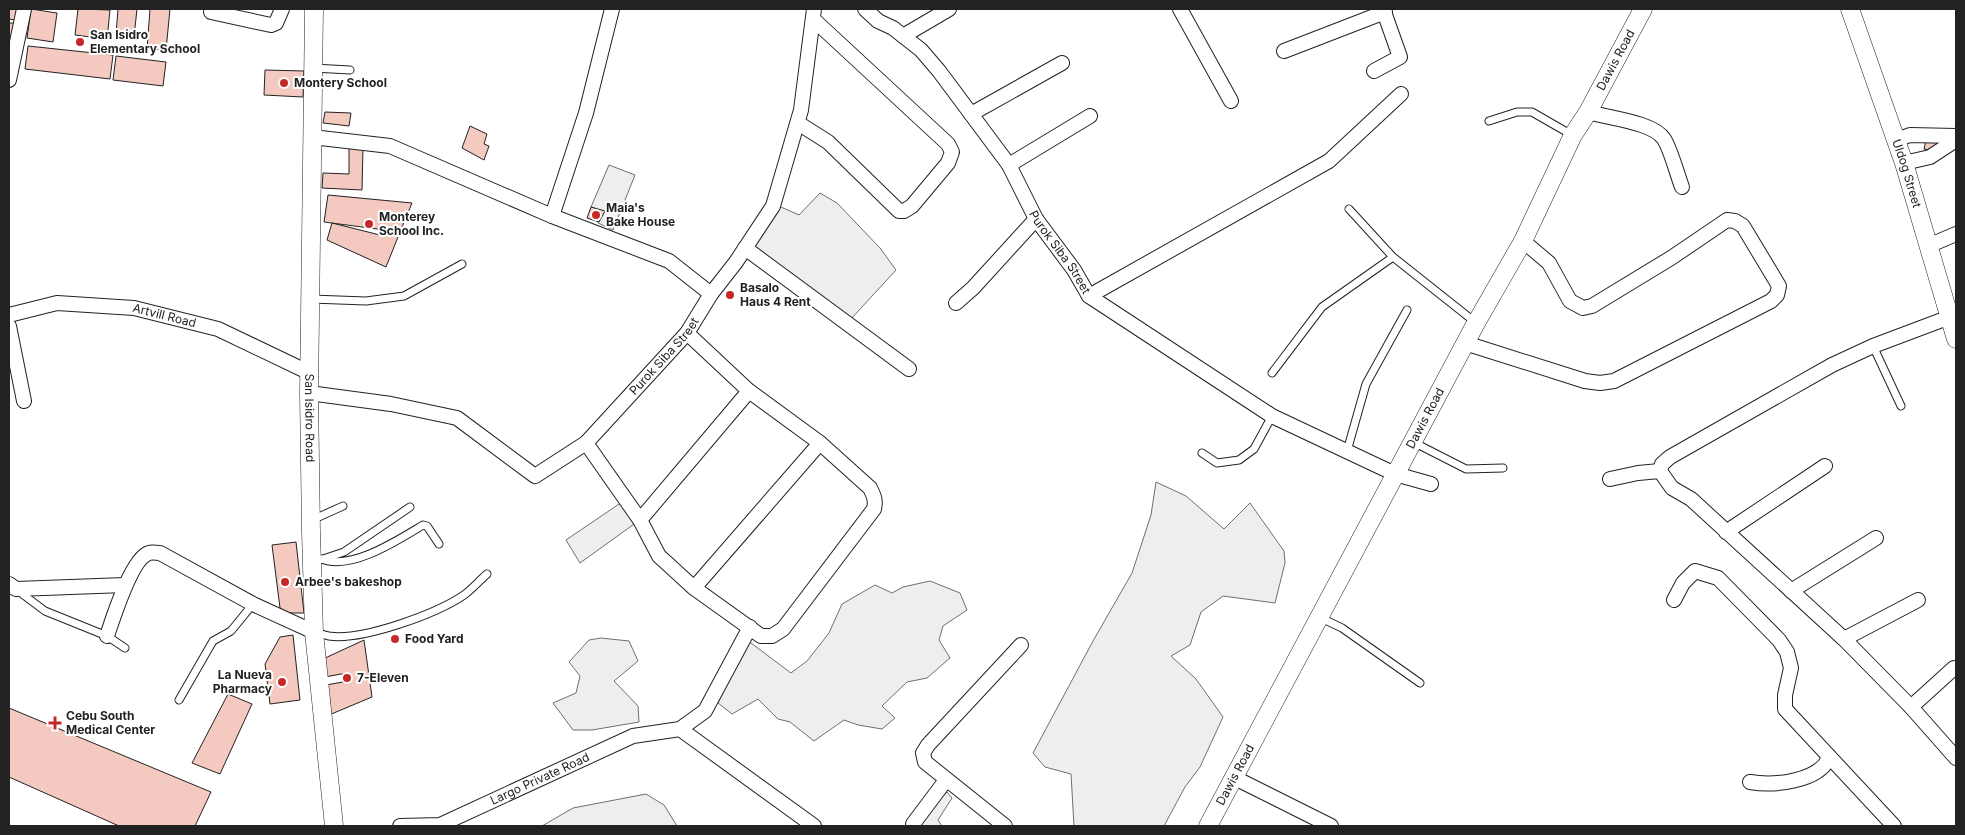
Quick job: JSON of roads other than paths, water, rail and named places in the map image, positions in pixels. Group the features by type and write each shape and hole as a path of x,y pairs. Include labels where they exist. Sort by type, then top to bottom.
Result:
{"street":[{"path":"9,80 24,9"},
{"path":"210,12 271,25 276,23 282,9"},
{"name":"San Isidro Road","path":"314,9 309,393 311,520 318,560 314,632 334,826"},
{"path":"552,216 586,113 612,9"},
{"name":"Purok Siba Street","path":"866,9 878,21 903,36 921,50 939,71 1009,165 1036,219 1074,270 1089,296 1272,416 1395,474 1431,484"},
{"path":"903,36 949,9"},
{"path":"1180,9 1231,101"},
{"name":"Dawis Road","path":"1208,826 1476,323 1523,241 1573,135 1588,112 1643,9"},
{"name":"Uldog Street","path":"1850,9 1904,163 1956,339"},
{"path":"1284,51 1384,10 1400,57 1374,70"},
{"path":"798,123 828,142 899,210 904,211 912,206 948,163 952,152 948,144 813,14"},
{"name":"Purok Siba Street","path":"309,393 391,404 457,418 534,475 539,474 586,443 687,333 711,294 773,206 798,123 813,14"},
{"path":"971,114 1062,62"},
{"path":"1089,296 1329,161 1401,94"},
{"path":"1588,112 1654,129 1664,139 1682,187"},
{"path":"1009,165 1090,116"},
{"path":"1896,140 1910,135 1956,138"},
{"path":"312,137 390,146 552,216 669,261 711,294"},
{"path":"1904,163 1930,157 1956,138"},
{"path":"956,303 973,288 1036,219"},
{"path":"1466,343 1585,381 1600,383 1614,381 1770,301 1777,295 1779,286 1743,226 1735,221 1727,220 1671,258 1592,306 1583,308 1570,302 1549,263 1523,241"},
{"path":"1928,246 1956,234"},
{"path":"745,248 909,369"},
{"name":"Artvill Road","path":"9,315 57,302 134,308 218,329 310,373"},
{"path":"1660,471 1662,464 1670,457 1832,365 1873,346 1950,317"},
{"path":"9,326 24,401"},
{"path":"586,443 640,520 658,556 694,588 761,636 778,633 783,629 874,509 876,501 870,488 820,443 749,391 687,333"},
{"path":"640,520 749,391"},
{"path":"694,588 820,443"},
{"path":"1726,532 1825,466"},
{"path":"1610,479 1638,473 1660,471"},
{"path":"1660,471 1672,488 1691,499 1844,639 1911,707 1956,758"},
{"path":"1791,591 1876,538"},
{"path":"107,636 125,585 140,558 149,552 160,552 253,604 314,632"},
{"path":"1674,600 1683,583 1695,571 1706,573 1718,578 1779,640 1787,652 1791,668 1784,695 1785,709 1894,826"},
{"path":"13,587 125,585"},
{"path":"1844,639 1918,600"},
{"name":"Largo Private Road","path":"400,826 440,825 633,736 680,729 704,711 750,627"},
{"path":"1005,826 946,780 926,762 923,753 928,745 1020,645"},
{"path":"1911,707 1954,668"},
{"path":"680,729 814,826"},
{"path":"1750,782 1789,782 1822,768 1829,758"},
{"path":"1235,778 1331,826"},
{"path":"913,824 946,780"}],"lane":[{"path":"313,68 350,70"},
{"path":"1489,121 1517,112 1532,112 1573,135"},
{"path":"1349,209 1393,257 1476,323"},
{"path":"1272,374 1322,307 1393,257"},
{"path":"310,299 366,301 404,296 462,264"},
{"path":"1347,451 1366,384 1407,310"},
{"path":"1873,346 1901,406"},
{"path":"1202,453 1217,463 1239,460 1254,449 1272,416"},
{"path":"1413,442 1466,469 1503,468"},
{"path":"311,520 343,506"},
{"path":"318,560 344,552 410,507"},
{"path":"318,560 330,562 365,557 423,525 428,526 439,544"},
{"path":"314,632 330,636 370,633 417,618 449,604 466,593 486,574"},
{"path":"13,587 45,611 107,636 125,648"},
{"path":"178,700 213,641 231,631 253,604"},
{"path":"1320,618 1342,628 1420,683"},
{"path":"319,682 342,678"}],"place":[{"name":"San Isidro Elementary School","path":"80,42"},
{"name":"Montery School","path":"284,83"},
{"name":"Maia's Bake House","path":"596,215"},
{"name":"Monterey School Inc.","path":"369,224"},
{"name":"Basalo Haus 4 Rent","path":"730,295"},
{"name":"Arbee's bakeshop","path":"285,582"},
{"name":"Food Yard","path":"395,639"},
{"name":"7-Eleven","path":"347,678"},
{"name":"La Nueva Pharmacy","path":"282,682"},
{"name":"Cebu South Medical Center","path":"55,723"}]}
